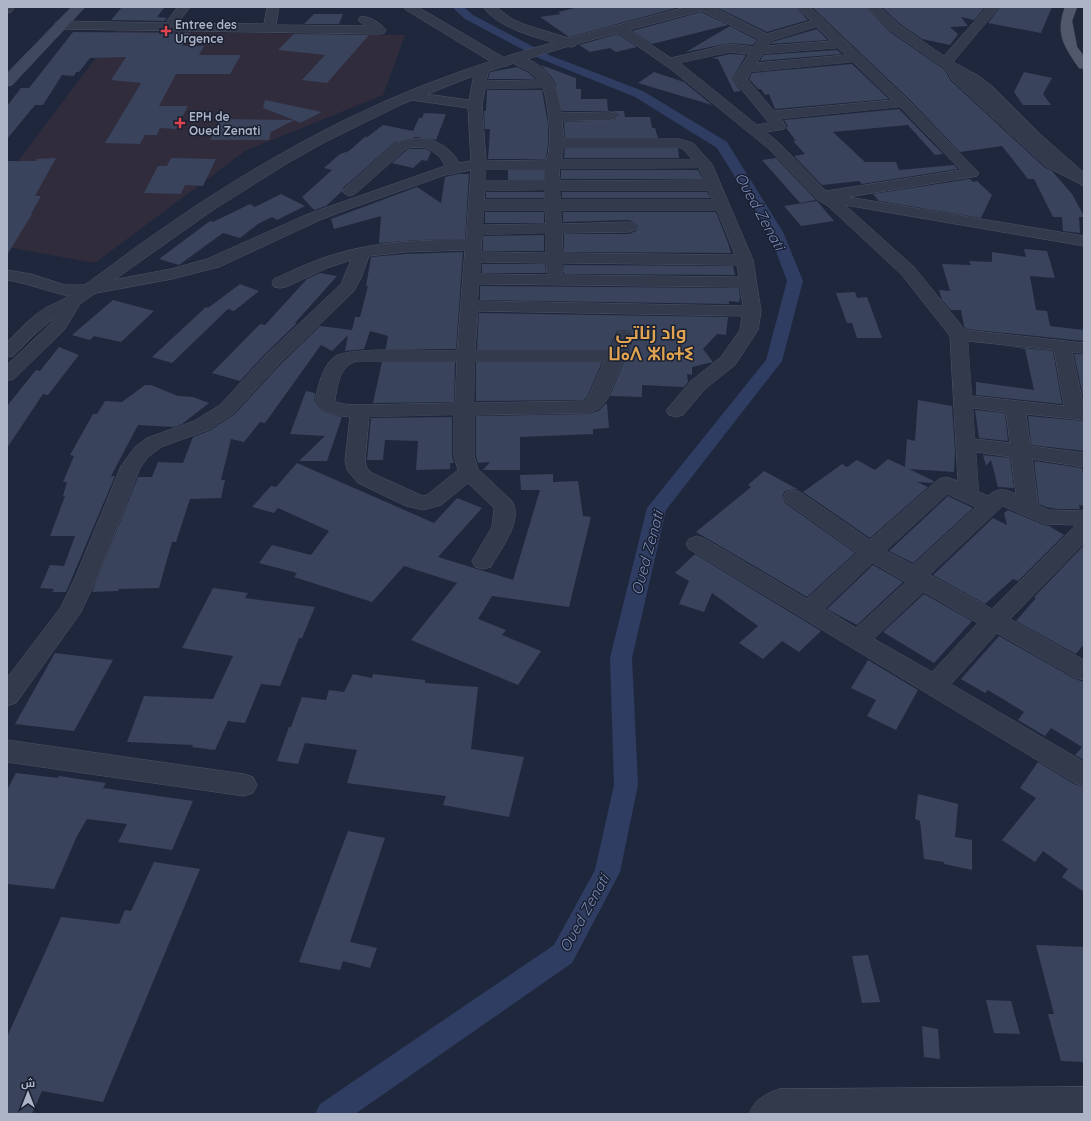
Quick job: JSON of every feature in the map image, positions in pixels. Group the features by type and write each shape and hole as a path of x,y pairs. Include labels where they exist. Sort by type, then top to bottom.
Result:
{"main road":[{"path":"8,80 79,7"},
{"path":"1071,7 1066,21 1068,36 1071,47 1084,65"}],"street":[{"path":"169,26 184,7"},
{"path":"269,28 273,7"},
{"path":"410,7 514,60 530,66 549,84 557,143 553,164 556,307"},
{"path":"488,7 508,22 570,43"},
{"path":"7,352 46,315 79,296 196,213 299,149 357,120 410,96 481,77 514,60 700,7"},
{"path":"704,7 766,38 819,23"},
{"path":"803,7 903,102 972,173 822,196"},
{"path":"873,7 895,28 948,65 974,79 988,90 1041,142 1084,181"},
{"path":"948,65 993,7"},
{"path":"60,25 380,30 364,20"},
{"path":"619,29 669,62 791,163 822,196 833,203 908,271 959,335 969,495"},
{"path":"753,130 779,126 740,79 766,38"},
{"path":"669,62 730,48 758,51 841,44"},
{"path":"747,68 856,58"},
{"path":"481,77 549,84"},
{"path":"481,77 475,105 479,165 463,410 464,456 469,472 505,506 503,527 483,561"},
{"path":"410,96 475,105"},
{"path":"770,116 903,102"},
{"path":"554,117 610,116"},
{"path":"350,191 389,169 402,145 412,142 423,142 439,148 451,161 454,168"},
{"path":"557,143 679,143 688,146 706,164 713,185 740,245 745,260 752,311 748,330 728,361 698,385 676,411"},
{"path":"617,143 622,185"},
{"path":"7,275 25,278 79,296 172,274 212,263 314,217 454,168 479,165 706,164"},
{"path":"389,169 425,178"},
{"path":"478,186 713,185"},
{"path":"822,196 1084,241"},
{"path":"477,205 722,205"},
{"path":"627,205 637,309"},
{"path":"280,283 319,265 362,252 412,246 474,244 554,229 629,227"},
{"path":"474,244 555,258 745,260"},
{"path":"7,696 70,612 86,578 131,466 138,456 146,447 202,426 220,415 237,400 270,362 348,287 353,278 362,252"},
{"path":"471,279 748,282"},
{"path":"7,375 59,324 79,296"},
{"path":"469,306 752,311"},
{"path":"959,335 1084,348"},
{"path":"616,356 357,356 344,360 335,368 325,399 329,406 342,410 360,411 588,407 595,403 598,398 616,356 624,336"},
{"path":"963,401 1079,414 1062,346"},
{"path":"1015,407 1022,452 1028,509"},
{"path":"360,411 355,461 357,470 365,478 413,502 423,503 434,500 469,472"},
{"path":"966,444 1084,460"},
{"path":"809,611 946,484 990,506"},
{"path":"858,640 1001,496 1045,517 1084,518"},
{"path":"793,497 871,552 994,621 1082,666"},
{"path":"934,686 994,621 1084,530"},
{"path":"696,544 1084,775"},
{"path":"7,751 244,785"},
{"path":"765,1114 779,1104 955,1109 1028,1109 1084,1103"}],"shaded area":[{"name":"EPH de Oued Zenati","path":"116,31 405,35 383,95 245,151 95,263 7,247 7,176"}],"building":[{"path":"122,7 165,7 157,17 167,18 164,21 111,20"},
{"path":"579,7 680,7 569,37 540,17 561,14 558,12"},
{"path":"716,7 796,7 808,20 767,32"},
{"path":"812,7 866,7 890,32 945,70 951,81 1044,167 1052,171 1072,194 1084,216 1079,217 1080,233 1063,231 1062,217 1053,217 1034,179 1028,179 1002,146 960,152 909,99"},
{"path":"882,7 985,7 974,20 961,17 968,26 950,27 958,34 950,45 922,39 900,24"},
{"path":"1000,7 1052,7 1041,33 988,23"},
{"path":"701,12 728,25 652,44 632,31"},
{"path":"314,14 343,14 339,24 304,24"},
{"path":"730,26 757,40 753,45 730,43 686,52"},
{"path":"817,29 828,40 770,44 772,42"},
{"path":"73,32 190,33 182,46 204,46 199,55 241,55 230,74 176,74 159,106 188,106 176,129 160,128 157,135 145,135 140,144 105,143 141,83 111,80 126,57 90,58 74,76 62,75 43,105 35,105 7,139 7,106 21,88 29,88"},
{"path":"294,34 369,35 327,83 302,80 325,55 278,50"},
{"path":"618,34 637,47 616,52 610,48 590,52 579,45"},
{"path":"837,50 842,54 760,61 763,55"},
{"path":"730,54 746,55 732,79 741,91 734,92 718,59 712,58"},
{"path":"852,64 889,99 775,109 769,94 765,95 761,89 758,89 749,79 752,73"},
{"path":"541,65 576,78 576,89 581,89 581,99 607,99 608,111 562,111 555,83"},
{"path":"517,67 529,73 535,79 488,79 490,72"},
{"path":"654,72 684,82 712,105 638,83"},
{"path":"1024,72 1052,78 1043,94 1051,105 1023,105 1014,92"},
{"path":"487,90 542,90 548,124 546,159 488,159 490,129 485,129 484,111 486,111"},
{"path":"265,100 322,112 300,123 263,108"},
{"path":"899,109 943,154 935,155 908,125 833,132 865,162 896,162 899,170 954,165 958,169 862,184 859,181 822,185 794,156 805,154 793,141 796,141 786,128 788,126 784,120"},
{"path":"611,111 624,111 625,117 650,117 652,128 655,128 658,138 565,138 564,122 615,120 618,115"},
{"path":"424,113 446,114 436,140 416,137 395,142 344,187 341,192 326,206 314,210 302,197 332,170 324,168 340,154 349,151 366,136 366,138 383,125 413,131 419,118 422,118"},
{"path":"221,119 294,120 271,132 269,140 210,140"},
{"path":"565,148 678,148 679,158 564,158"},
{"path":"408,149 427,149 431,152 427,161 422,160 413,168 392,163"},
{"path":"56,158 35,196 41,196 32,214 7,255 7,161 36,161 37,159"},
{"path":"171,158 216,159 203,186 185,185 181,194 144,193 158,166 167,166"},
{"path":"776,158 816,200 800,203 762,160"},
{"path":"508,170 544,170 544,180 508,180"},
{"path":"561,170 698,170 703,179 561,179"},
{"path":"458,174 469,174 465,239 417,240 379,243 381,216 334,229 331,219 417,187 441,203 445,177"},
{"path":"970,179 973,182 977,181 992,195 981,218 879,201 873,194"},
{"path":"486,192 544,192 544,198 486,198"},
{"path":"562,192 707,192 711,198 562,198"},
{"path":"281,194 305,206 277,220 272,217 258,224 240,238 223,233 179,265 159,259 210,221 213,222 250,204 255,207"},
{"path":"817,201 834,221 801,226 784,206"},
{"path":"485,212 544,212 544,223 485,223"},
{"path":"563,212 716,212 731,253 564,252 564,234 629,234 636,231 638,226 629,220 563,222"},
{"path":"544,235 544,251 483,251 483,236"},
{"path":"1024,249 1047,251 1055,278 1030,276 1036,310 1047,311 1050,326 1084,330 1084,341 966,329 961,310 951,310 942,300 939,290 950,291 942,264 971,265 969,261 992,262 992,252 1026,257"},
{"path":"463,252 456,349 386,349 388,336 370,331 364,349 345,351 348,335 332,351 321,345 265,423 260,422 244,442 231,439 221,480 225,480 221,498 190,499 176,542 172,542 159,588 119,589 118,591 92,592 138,477 152,477 158,462 183,463 193,437 209,431 235,414 279,366 320,326 352,330 355,317 360,317 368,286 366,286 371,257"},
{"path":"482,264 545,264 546,273 482,273"},
{"path":"564,265 733,266 735,275 564,274"},
{"path":"320,273 337,276 295,323 297,323 240,381 212,373 260,324 265,325 307,279"},
{"path":"240,284 259,291 234,311 228,309 172,363 152,357 206,307 208,308"},
{"path":"480,286 739,288 740,298 739,302 729,301 729,304 480,300"},
{"path":"855,292 857,298 867,297 882,338 857,338 852,323 847,323 836,293"},
{"path":"113,300 154,311 121,342 94,336 90,340 72,335"},
{"path":"479,313 728,317 726,335 717,334 703,349 713,362 692,367 692,375 687,374 688,382 684,387 642,385 642,397 610,396 634,337 630,331 617,331 608,350 477,350"},
{"path":"995,345 1053,351 1062,404 976,395 976,382 1034,390 1025,349"},
{"path":"59,347 79,355 48,395 43,394 7,448 7,406 36,370 40,371"},
{"path":"1074,354 1084,354 1084,401"},
{"path":"382,362 455,362 454,402 373,403"},
{"path":"476,362 602,362 587,397 583,400 476,401"},
{"path":"145,385 151,385 178,396 193,397 209,403 182,424 174,427 138,425 111,476 115,476 66,592 52,592 54,589 40,588 50,565 64,566 75,536 50,536 65,496 63,496 67,482 63,482 74,456 70,455 93,414 97,414 105,401 122,402"},
{"path":"306,391 315,393 314,400 322,411 342,417 327,461 299,461 325,436 290,434"},
{"path":"918,400 952,406 955,452 954,472 909,469 934,481 932,483 917,482 928,487 870,538 803,492 842,464 847,467 857,460 875,470 888,459 905,467 907,439 915,441"},
{"path":"607,403 609,428 593,429 593,434 520,437 520,470 483,470 490,462 478,463 476,456 476,416 588,414 598,411"},
{"path":"975,410 1005,413 1008,441 979,438"},
{"path":"1028,416 1084,421 1084,451 1031,445"},
{"path":"452,417 452,456 454,463 450,463 450,469 416,470 418,441 385,440 383,460 367,460 371,418"},
{"path":"983,455 1010,458 1014,488 998,487 991,460 986,466"},
{"path":"1034,461 1082,468 1084,480 1084,506 1079,505 1080,509 1058,509 1039,504"},
{"path":"297,463 434,523 457,498 482,508 438,557 513,580 540,490 521,490 520,475 553,474 553,482 578,481 583,516 591,517 569,607 492,596 478,619 506,630 502,635 541,651 518,685 411,640 457,583 404,566 372,602 294,577 297,573 259,563 272,545 311,555 329,531 278,508 274,513 252,507 271,486 276,487"},
{"path":"764,471 799,490 793,489 785,491 782,496 785,503 855,553 807,597 696,532 751,487 748,485"},
{"path":"948,496 973,508 913,563 889,551"},
{"path":"1008,510 1049,526 1064,535 1018,581 1013,579 985,604 933,575 993,518 1007,525 1004,513"},
{"path":"1084,545 1084,644 1076,654 1016,621 1036,598 1034,597"},
{"path":"695,554 821,631 799,652 782,641 763,659 739,643 758,626 712,593 704,612 679,604 689,581 675,573"},
{"path":"873,565 903,582 857,625 827,609"},
{"path":"213,588 248,593 245,598 315,607 302,638 299,638 280,686 261,684 245,723 228,721 215,750 192,747 193,745 127,742 144,696 213,699 233,656 182,648"},
{"path":"924,594 972,621 934,663 883,632"},
{"path":"999,636 1075,679 1084,682 1084,760 1075,755 1082,747 1051,728 1045,736 1018,720 1024,712 988,690 985,693 961,679"},
{"path":"55,653 113,660 74,731 15,724"},
{"path":"868,660 918,690 896,730 867,716 876,700 851,688"},
{"path":"353,674 372,678 373,674 425,680 425,683 478,687 471,749 524,757 509,817 443,805 446,796 347,783 357,750 305,743 298,764 277,761 302,697 326,700 329,690 344,692"},
{"path":"1038,762 1074,784 1084,787 1084,892 1062,877 1068,869 1043,851 1035,862 1002,840 1036,798 1020,788"},
{"path":"16,773 58,778 59,776 106,783 103,788 193,801 172,850 118,842 127,824 87,819 77,836 54,889 7,884 7,790"},
{"path":"918,794 958,804 955,837 972,840 972,870 944,864 944,862 924,859 920,821 915,819"},
{"path":"348,831 385,838 350,942 377,948 370,968 343,961 340,970 299,962"},
{"path":"154,862 200,869 103,1102 42,1091 32,1114 7,1114 7,1037 61,917 119,924 125,910 131,911"},
{"path":"1036,945 1084,947 1084,1062 1061,1061 1048,1014 1054,1014"},
{"path":"868,955 880,1002 862,1003 852,956"},
{"path":"986,1000 1011,1001 1020,1034 994,1033"},
{"path":"922,1026 938,1029 940,1059 924,1057"}],"waterway":[{"name":"Oued Zenati","path":"330,1114 563,954 607,872 626,785 621,658 657,508 774,361 795,281 776,232 722,145 639,94 545,57 469,17 457,7"}],"place":[{"name":"Entree des Urgence","path":"166,31"},
{"name":"EPH de Oued Zenati","path":"180,123"}],"district":[{"name":"واد زناتي ⵡⴰⴷ ⵣⵏⴰⵜⵉ","path":"651,342"}]}
